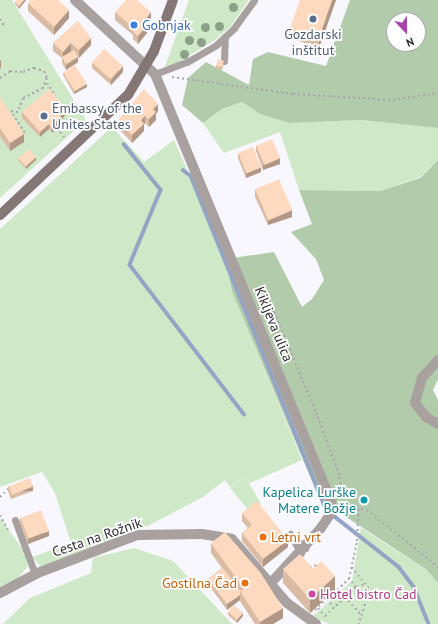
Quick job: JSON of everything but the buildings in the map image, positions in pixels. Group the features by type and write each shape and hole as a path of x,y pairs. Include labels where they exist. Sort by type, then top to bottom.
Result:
{"main road":[{"path":"0,215 115,110 148,64 173,0"}],"street":[{"name":"Kikljeva ulica","path":"75,0 148,64 155,74 250,304 337,507"},
{"path":"438,360 422,378 415,403 426,417 438,424"},
{"path":"271,583 303,550 337,507"},
{"name":"Cesta na Rožnik","path":"0,593 35,574 137,535 186,533 232,539 287,603 313,620"}],"lane":[{"path":"155,74 187,62 226,37 254,0"},
{"path":"224,61 226,37"},
{"path":"15,520 35,574"}],"path":[{"path":"0,19 4,24 0,26"},
{"path":"0,78 10,72 36,68 45,73 46,83 56,98"},
{"path":"155,74 293,94 393,100 437,93 438,90"},
{"path":"13,114 23,98 43,88 46,83"},
{"path":"5,109 13,114 26,134"},
{"path":"60,132 66,138"},
{"path":"250,304 274,312 316,412 340,477 340,494 337,507 359,507 438,567"},
{"path":"0,497 5,490 17,485"},
{"path":"313,620 318,608 349,579 357,541 359,507"},
{"path":"304,572 321,562"},
{"path":"352,567 370,590 358,624"},
{"path":"308,569 313,574"},
{"path":"349,579 356,587"},
{"path":"318,608 324,616 356,587 358,589 365,583"},
{"path":"345,597 361,615"},
{"path":"327,599 334,607"}],"green space":[{"path":"0,0 12,0 86,120 0,198"},
{"path":"189,0 249,0 230,27 215,40 172,66 165,66"},
{"path":"350,0 438,0 438,128 361,120 289,123 260,114 242,102 222,109 203,123 182,105 188,78 206,62 249,85 253,59 268,52 326,66"},
{"path":"242,102 260,114 289,123 361,120 438,128 438,160 420,177 380,191 299,190 280,132 224,153 203,123 222,109"},
{"path":"112,127 144,162 174,140 226,259 232,292 302,460 250,483 247,479 261,504 250,512 230,488 245,476 230,487 225,480 203,497 144,528 41,567 32,557 71,543 55,493 42,472 0,487 0,229"},
{"path":"438,160 438,379 433,390 438,400 438,583 426,569 320,500 232,292 226,259 274,252 302,307 312,299 324,280 316,259 291,232 312,224 299,190 380,191 420,178"},
{"path":"0,518 24,551 28,566 17,579 0,587"},
{"path":"361,528 426,569 438,583 438,624 329,624 312,617 352,581"},
{"path":"134,548 173,561 232,624 3,624 30,598 91,573 93,558"}],"waterway":[{"path":"124,144 161,190 130,265 244,414"},
{"path":"183,170 191,176 326,509"},
{"path":"334,516 399,567 414,587 429,624"}],"place":[{"name":"Gozdarski inštitut","path":"313,19"},
{"name":"Gobnjak","path":"134,25"},
{"name":"Embassy of the Unites States","path":"44,116"},
{"name":"Kapelica Lurške Matere Božje","path":"364,500"},
{"name":"Letni vrt","path":"263,537"},
{"name":"Gostilna Čad","path":"245,583"},
{"name":"Hotel bistro Čad","path":"312,594"}]}
